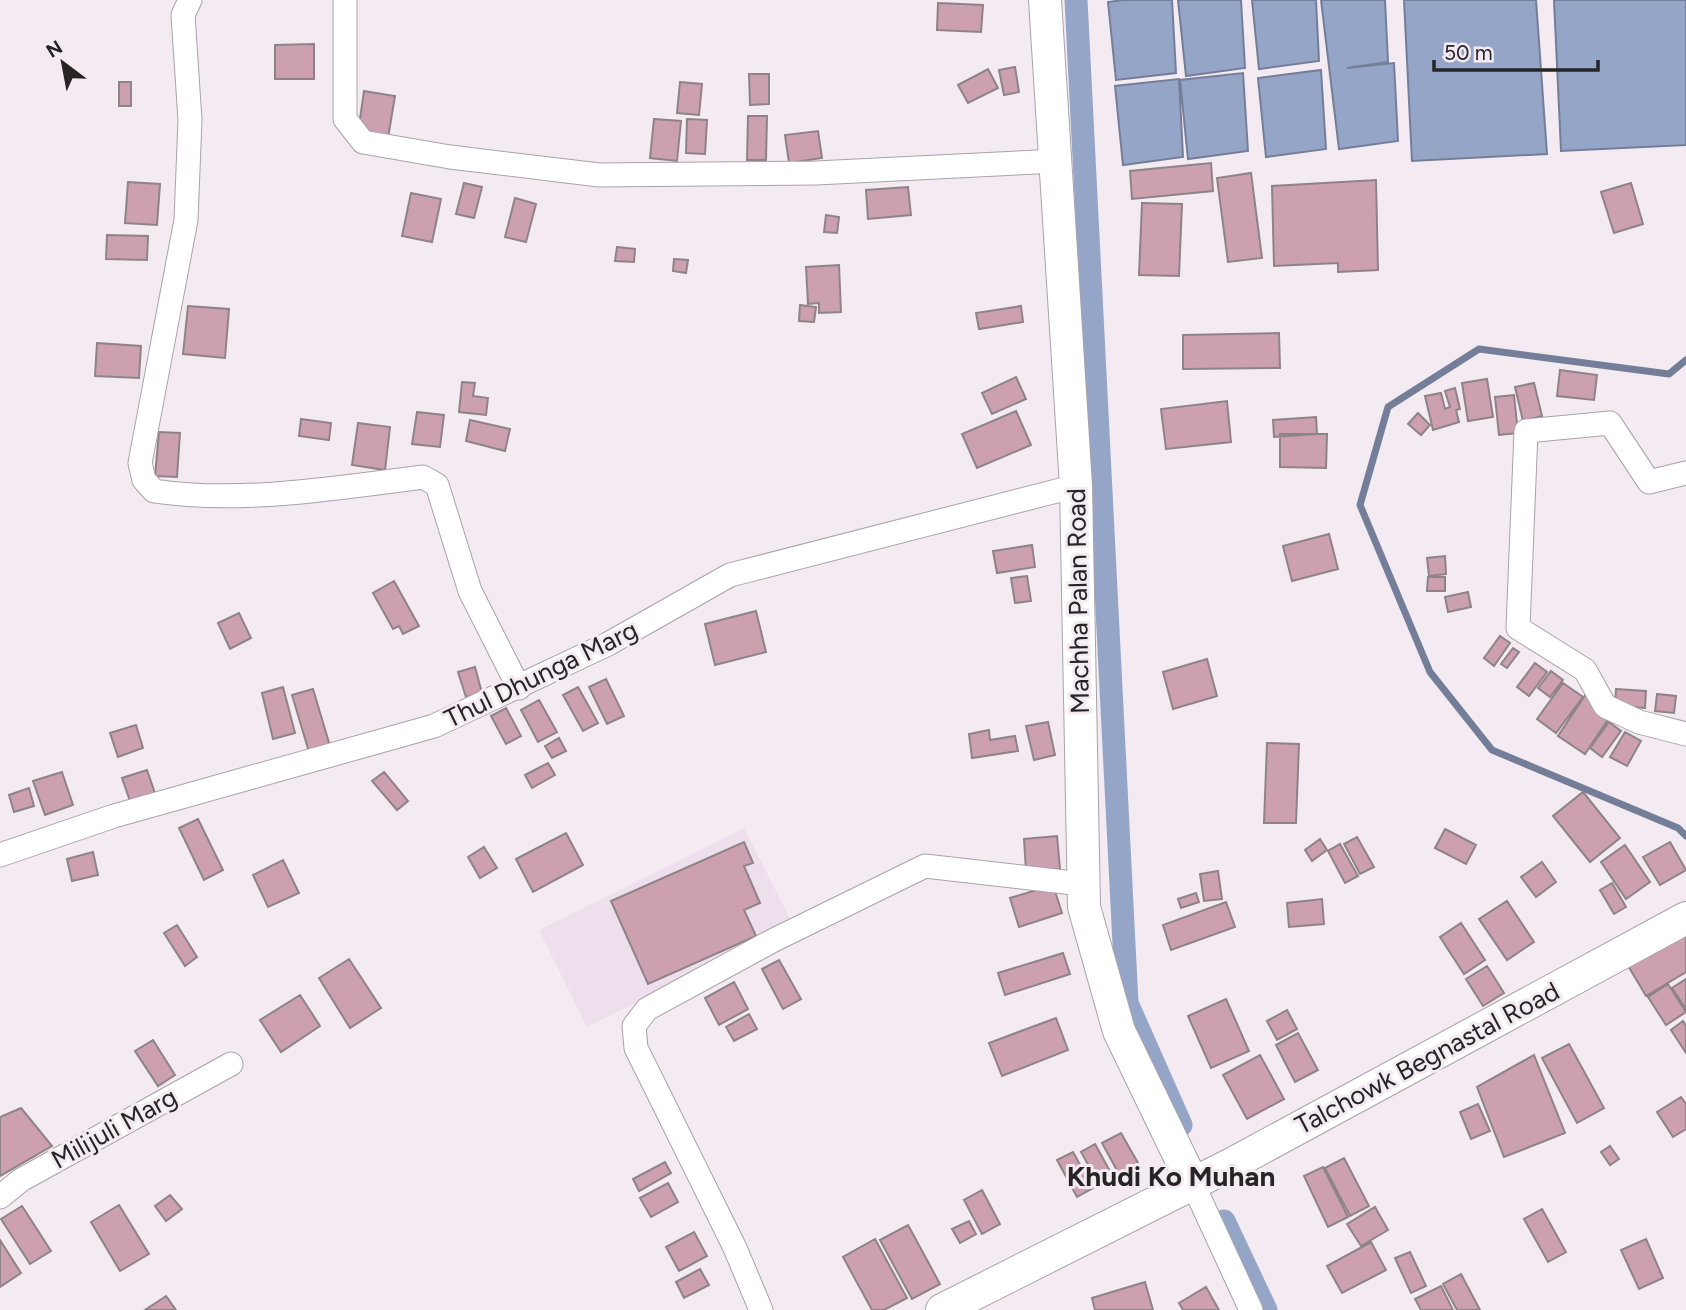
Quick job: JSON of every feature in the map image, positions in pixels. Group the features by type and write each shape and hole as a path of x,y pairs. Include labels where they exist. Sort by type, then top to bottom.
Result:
{"street":[{"path":"190,0 183,15 190,120 186,220 140,463 144,480 154,491 177,495 293,494 423,477 437,485 470,591 519,688"},
{"path":"345,0 345,119 363,142 450,157 599,175 816,173 1056,161"},
{"name":"Machha Palan Road","path":"1045,0 1076,486 1084,907 1119,1031 1192,1182"},
{"path":"1686,473 1649,482 1610,423 1526,431 1518,628 1585,670 1605,706 1639,722 1686,734"},
{"name":"Thul Dhunga Marg","path":"0,855 114,816 434,726 608,644 730,575 1076,486"},
{"path":"761,1310 735,1248 636,1048 634,1026 647,1009 774,940 925,866 1082,884"},
{"name":"Talchowk Begnastal Road","path":"942,1310 1230,1165 1686,919"},
{"name":"Milijuli Marg","path":"0,1196 21,1180 231,1064"},
{"path":"1192,1182 1251,1310"}],"shaded area":[{"path":"744,828 793,925 587,1027 539,930"}],"water":[{"path":"1172,0 1176,73 1116,80 1108,2"},
{"path":"1178,0 1241,0 1245,68 1186,76"},
{"path":"1252,0 1316,0 1319,61 1259,69"},
{"path":"1321,0 1385,0 1388,62 1347,68 1394,63 1398,141 1339,149"},
{"path":"1404,0 1536,0 1547,154 1412,161"},
{"path":"1554,0 1686,0 1686,145 1561,151"},
{"path":"1321,70 1326,149 1266,157 1258,78"},
{"path":"1243,73 1248,151 1188,159 1180,80"},
{"path":"1179,79 1183,157 1123,165 1115,86"}],"building":[{"path":"938,3 983,5 981,32 937,30"},
{"path":"314,44 314,79 275,79 275,45"},
{"path":"1015,67 1019,92 1004,95 999,70"},
{"path":"988,69 998,88 968,103 958,85"},
{"path":"749,74 769,74 769,104 750,105"},
{"path":"119,82 131,82 131,106 119,106"},
{"path":"680,82 702,84 699,115 677,113"},
{"path":"364,91 395,96 388,138 358,133"},
{"path":"748,116 767,116 766,160 747,160"},
{"path":"654,119 681,121 677,161 650,158"},
{"path":"687,119 707,120 705,154 686,153"},
{"path":"818,131 822,158 789,163 785,135"},
{"path":"1211,163 1213,191 1132,199 1130,171"},
{"path":"1251,173 1262,258 1228,262 1217,178"},
{"path":"1376,180 1378,270 1338,272 1338,263 1274,266 1272,186"},
{"path":"128,182 160,184 157,225 125,223"},
{"path":"464,183 482,187 474,218 456,214"},
{"path":"1631,183 1643,224 1614,233 1601,192"},
{"path":"908,187 911,215 868,219 866,190"},
{"path":"411,193 441,199 432,242 402,236"},
{"path":"515,198 536,204 526,242 505,237"},
{"path":"1142,203 1182,204 1179,276 1139,275"},
{"path":"826,215 839,217 837,233 824,232"},
{"path":"107,235 148,236 147,260 106,259"},
{"path":"617,247 635,249 634,262 615,261"},
{"path":"674,259 688,260 686,273 673,271"},
{"path":"839,265 841,312 819,313 819,303 808,304 806,267"},
{"path":"800,305 816,307 814,322 799,321"},
{"path":"188,306 229,309 225,358 183,354"},
{"path":"1021,306 1023,322 979,329 976,313"},
{"path":"1279,333 1280,368 1183,369 1183,335"},
{"path":"97,343 141,346 139,378 95,376"},
{"path":"1560,370 1597,375 1594,400 1557,396"},
{"path":"1016,377 1026,399 992,414 982,393"},
{"path":"1487,379 1493,417 1468,421 1462,383"},
{"path":"462,382 475,383 473,396 488,398 486,415 459,412"},
{"path":"1534,383 1542,416 1523,421 1515,387"},
{"path":"1455,388 1460,409 1456,410 1459,422 1433,430 1425,396 1441,393 1445,409 1450,407 1445,391"},
{"path":"1514,395 1518,433 1499,435 1495,397"},
{"path":"1227,401 1231,442 1166,449 1161,409"},
{"path":"1016,411 1031,445 977,468 962,434"},
{"path":"417,412 444,415 440,447 412,444"},
{"path":"1418,413 1430,425 1421,435 1408,424"},
{"path":"1316,417 1317,434 1274,437 1273,420"},
{"path":"301,419 331,423 329,440 299,436"},
{"path":"470,420 510,429 505,451 466,441"},
{"path":"358,423 390,427 385,470 352,465"},
{"path":"159,432 180,433 177,477 155,476"},
{"path":"1280,434 1327,434 1326,468 1280,467"},
{"path":"1329,534 1338,569 1292,581 1283,546"},
{"path":"1032,545 1035,567 997,573 993,551"},
{"path":"1445,556 1446,574 1429,576 1427,558"},
{"path":"1027,576 1031,601 1015,603 1011,578"},
{"path":"1428,577 1445,577 1445,591 1427,591"},
{"path":"394,581 419,626 403,634 399,626 393,629 373,593"},
{"path":"1468,592 1471,607 1448,612 1445,597"},
{"path":"756,611 766,652 715,665 705,624"},
{"path":"239,613 251,638 230,649 218,623"},
{"path":"1500,636 1510,643 1494,666 1484,658"},
{"path":"1513,648 1519,652 1507,668 1501,664"},
{"path":"1207,659 1217,696 1173,709 1163,672"},
{"path":"1535,663 1547,672 1529,696 1517,687"},
{"path":"475,667 482,693 466,697 458,672"},
{"path":"1551,671 1563,680 1550,697 1538,688"},
{"path":"606,679 624,716 607,724 589,687"},
{"path":"1563,683 1583,697 1556,733 1537,719"},
{"path":"283,687 295,733 273,739 262,693"},
{"path":"578,687 598,723 583,731 563,695"},
{"path":"313,689 330,746 309,752 292,695"},
{"path":"1616,689 1646,691 1645,708 1615,706"},
{"path":"1586,694 1613,712 1585,754 1558,736"},
{"path":"1657,694 1676,696 1674,713 1655,711"},
{"path":"539,700 557,732 538,742 521,710"},
{"path":"506,708 521,736 506,744 491,716"},
{"path":"1048,722 1055,755 1034,760 1026,726"},
{"path":"1609,722 1621,731 1602,757 1590,748"},
{"path":"136,725 143,748 118,757 110,733"},
{"path":"989,730 990,740 1015,736 1018,751 972,758 969,734"},
{"path":"1625,732 1641,741 1627,766 1610,757"},
{"path":"559,738 566,751 552,758 545,746"},
{"path":"1267,743 1299,744 1296,823 1264,823"},
{"path":"548,763 555,775 532,788 525,775"},
{"path":"147,770 156,796 131,804 122,778"},
{"path":"62,772 73,805 45,815 33,781"},
{"path":"384,772 408,801 397,810 372,781"},
{"path":"29,788 34,806 14,812 9,795"},
{"path":"1583,792 1620,838 1590,862 1553,816"},
{"path":"198,819 223,870 204,880 179,828"},
{"path":"1445,829 1476,845 1466,864 1435,848"},
{"path":"566,833 583,865 533,892 516,859"},
{"path":"1057,836 1060,869 1026,871 1024,839"},
{"path":"1357,837 1374,867 1360,874 1344,844"},
{"path":"1320,839 1327,850 1312,861 1305,850"},
{"path":"744,842 753,863 744,866 760,903 744,910 756,936 648,984 611,901"},
{"path":"1670,842 1686,870 1660,885 1643,857"},
{"path":"1340,844 1358,876 1345,883 1328,851"},
{"path":"1625,845 1650,882 1626,899 1601,862"},
{"path":"484,847 497,868 480,878 468,857"},
{"path":"93,852 98,875 72,881 67,859"},
{"path":"283,860 299,893 268,907 253,875"},
{"path":"1542,862 1556,882 1536,897 1521,877"},
{"path":"1218,871 1222,899 1204,901 1200,874"},
{"path":"1612,883 1626,907 1614,914 1600,890"},
{"path":"1053,885 1062,913 1019,927 1010,898"},
{"path":"1196,893 1199,902 1181,908 1178,899"},
{"path":"1322,899 1324,924 1289,927 1287,903"},
{"path":"1507,901 1534,942 1507,960 1479,919"},
{"path":"1226,902 1235,927 1171,950 1163,925"},
{"path":"1461,923 1485,960 1464,974 1440,937"},
{"path":"177,925 197,957 185,966 164,933"},
{"path":"1686,929 1686,972 1646,996 1627,964"},
{"path":"1063,953 1070,974 1005,995 998,973"},
{"path":"349,959 381,1008 350,1028 319,978"},
{"path":"779,960 801,999 783,1009 762,969"},
{"path":"1487,966 1504,993 1483,1006 1466,979"},
{"path":"1686,979 1686,1009 1672,988"},
{"path":"734,982 748,1009 719,1025 705,998"},
{"path":"1668,984 1686,1012 1666,1025 1648,997"},
{"path":"300,995 320,1026 281,1052 260,1020"},
{"path":"1226,999 1249,1051 1211,1068 1188,1016"},
{"path":"1287,1010 1297,1029 1277,1040 1267,1021"},
{"path":"749,1014 757,1029 734,1041 726,1027"},
{"path":"1056,1018 1068,1050 1002,1076 989,1043"},
{"path":"1683,1021 1686,1026 1686,1053 1671,1030"},
{"path":"1298,1033 1318,1070 1295,1082 1276,1045"},
{"path":"153,1040 175,1075 158,1086 135,1051"},
{"path":"1569,1044 1604,1108 1577,1123 1542,1058"},
{"path":"1260,1055 1284,1099 1247,1119 1223,1075"},
{"path":"1534,1055 1565,1133 1504,1157 1477,1087"},
{"path":"1681,1097 1686,1104 1686,1129 1673,1137 1657,1112"},
{"path":"1478,1104 1490,1131 1471,1139 1460,1112"},
{"path":"21,1108 52,1146 0,1176 0,1117"},
{"path":"1121,1133 1138,1163 1119,1174 1102,1143"},
{"path":"1095,1144 1111,1173 1097,1181 1081,1152"},
{"path":"1610,1146 1619,1159 1610,1165 1601,1152"},
{"path":"1073,1152 1093,1188 1077,1197 1057,1160"},
{"path":"1344,1158 1369,1206 1350,1216 1325,1168"},
{"path":"665,1162 671,1173 639,1191 633,1179"},
{"path":"1323,1167 1348,1217 1328,1227 1304,1176"},
{"path":"668,1183 678,1202 651,1217 640,1198"},
{"path":"982,1190 1000,1224 982,1234 964,1200"},
{"path":"170,1195 182,1209 166,1221 155,1206"},
{"path":"119,1205 149,1254 120,1271 91,1222"},
{"path":"22,1206 51,1251 30,1264 1,1219"},
{"path":"1375,1207 1388,1230 1361,1246 1347,1224"},
{"path":"1542,1209 1566,1252 1548,1262 1524,1219"},
{"path":"969,1221 976,1234 960,1243 952,1229"},
{"path":"908,1225 940,1284 912,1299 880,1240"},
{"path":"694,1232 707,1256 679,1271 666,1247"},
{"path":"875,1239 907,1298 884,1310 872,1310 843,1257"},
{"path":"1646,1239 1663,1278 1639,1289 1621,1250"},
{"path":"0,1240 21,1273 0,1287"},
{"path":"1371,1242 1386,1270 1342,1293 1327,1266"},
{"path":"1410,1252 1426,1286 1411,1293 1395,1258"},
{"path":"700,1269 709,1285 684,1298 676,1282"},
{"path":"1461,1274 1480,1310 1457,1310 1443,1284"},
{"path":"1145,1282 1153,1310 1095,1310 1092,1298"},
{"path":"1441,1286 1453,1310 1421,1310 1415,1299"},
{"path":"1206,1287 1219,1310 1183,1310 1179,1303"},
{"path":"166,1296 176,1310 145,1310"}],"waterway":[{"path":"1076,0 1127,1003 1181,1125"},
{"path":"1686,360 1669,374 1479,349 1388,407 1360,505 1430,672 1492,750 1678,828 1686,836"},
{"path":"1224,1221 1266,1310"}],"district":[{"name":"Khudi Ko Muhan","path":"1171,1176"}]}
